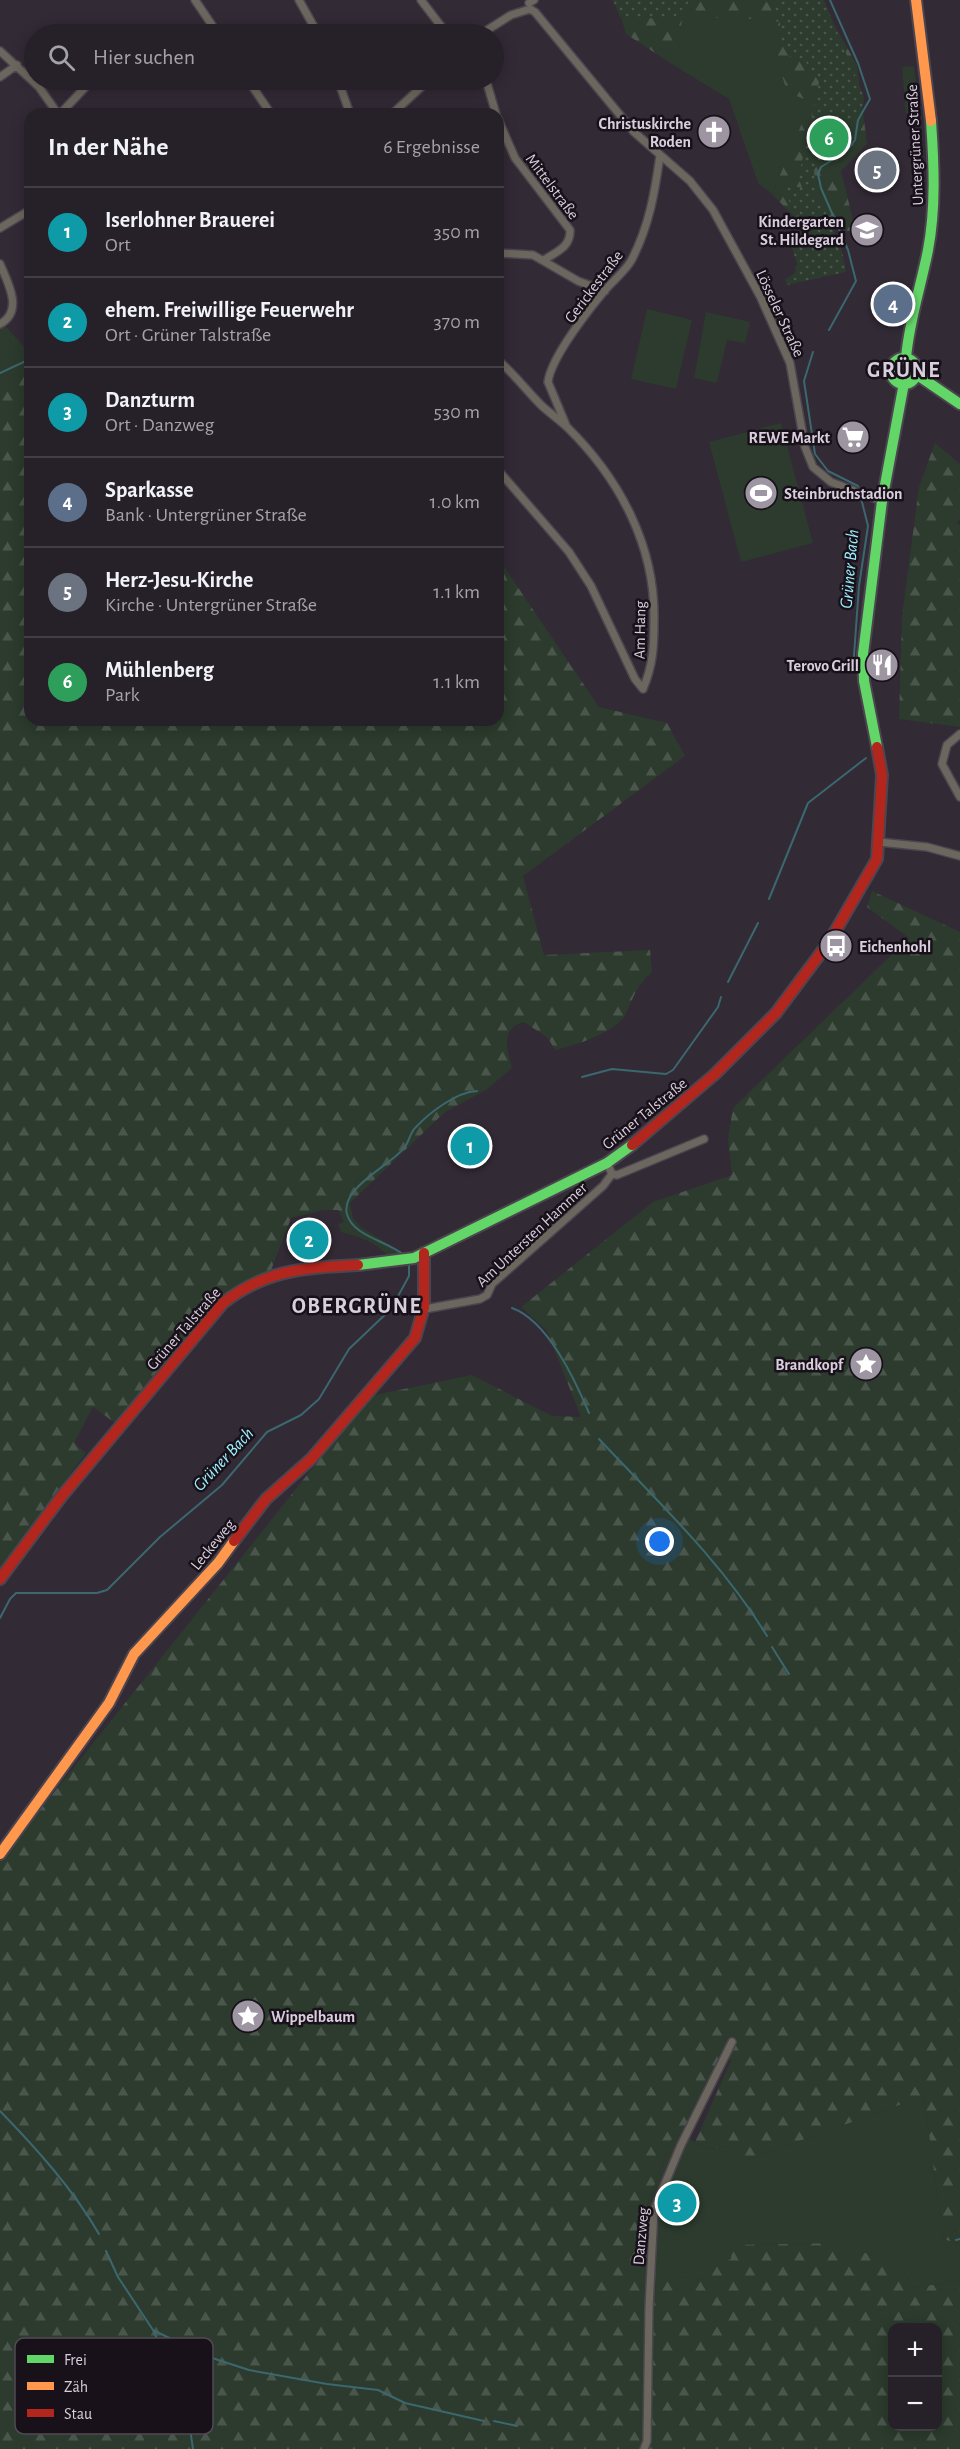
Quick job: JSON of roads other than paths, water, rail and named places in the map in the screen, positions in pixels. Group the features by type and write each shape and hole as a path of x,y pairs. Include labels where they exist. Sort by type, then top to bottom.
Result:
{"main road":[{"name":"Untergrüner Straße","path":"906,358 909,325 929,245 934,192 926,76 916,0"},
{"path":"906,358 915,364 916,374 912,381 904,383 895,380 892,368 896,361 906,358"},
{"path":"916,374 960,404"},
{"name":"Grüner Talstraße","path":"0,1578 121,1423 230,1296 246,1284 280,1271 402,1261 419,1256 607,1163 626,1150 715,1074 776,1013 841,924 877,859 882,775 866,690 863,654 882,501 904,383"},
{"name":"Leckeweg","path":"0,1854 109,1703 134,1654 218,1563 266,1499 311,1459 415,1338 425,1309 419,1256"}],"street":[{"path":"195,0 211,24"},
{"path":"298,0 312,24"},
{"path":"421,0 439,24"},
{"name":"Lösseler Straße","path":"497,24 530,3 634,132 702,194 760,296 790,363 805,447 813,467 825,479 882,501"},
{"path":"0,51 24,72"},
{"path":"0,77 17,65"},
{"path":"41,90 55,108"},
{"path":"65,108 82,90"},
{"path":"255,90 267,108"},
{"path":"342,90 348,108"},
{"path":"399,108 418,90"},
{"path":"489,90 494,108"},
{"name":"Mittelstraße","path":"504,133 515,158 570,230 570,237 564,247 544,260"},
{"name":"Gerickestraße","path":"567,427 548,382 549,375 561,350 605,291 630,263 653,204 660,155"},
{"path":"0,228 24,214"},
{"path":"504,253 533,255 578,281 605,291"},
{"path":"0,264 11,291 13,306 8,320 0,324"},
{"name":"Am Hang","path":"504,366 542,406 567,427 595,459 623,501 647,554 654,608 654,641 652,668 643,688 635,680 591,586 569,552 504,477"},
{"path":"960,734 947,745 942,764 960,797"},
{"path":"879,843 927,847 960,856"},
{"path":"607,1163 612,1174 637,1168 704,1139"},
{"name":"Am Untersten Hammer","path":"425,1309 480,1299 487,1295 492,1284 603,1186 612,1174"},
{"name":"Danzweg","path":"644,2449 647,2440 649,2307 654,2210 681,2145 732,2042"}],"waterway":[{"name":"Grüner Bach","path":"829,330 856,281 848,250 821,188 818,174 821,167 847,151 855,140 858,120 870,99 858,63 830,0"},
{"name":"Grüner Bach","path":"813,352 804,381 815,454 828,471 858,486 868,526 859,586 853,669"},
{"path":"0,373 24,362"},
{"name":"Grüner Bach","path":"769,899 808,803 866,758"},
{"name":"Grüner Bach","path":"728,982 758,923"},
{"name":"Grüner Bach","path":"582,1077 612,1069 666,1074 673,1070 718,1007 721,997"},
{"name":"Grüner Bach","path":"405,1256 356,1228 347,1214 347,1204 359,1186 398,1155 413,1130 428,1116 452,1099 477,1091"},
{"name":"Grüner Bach","path":"0,1618 10,1599 16,1593 97,1593 107,1590 160,1537 222,1485 267,1432 301,1415 319,1399 349,1349 391,1309 409,1276 409,1263"},
{"path":"512,1308 525,1315 548,1338 568,1369 589,1413"},
{"path":"599,1439 710,1558 767,1636"},
{"path":"772,1647 789,1674"},
{"path":"0,2111 78,2201 99,2234"},
{"path":"956,2240 960,2239"},
{"path":"106,2251 118,2277 153,2330 169,2338"},
{"path":"153,2330 157,2338"},
{"path":"213,2358 249,2370 327,2384 378,2390 405,2403 484,2421"},
{"path":"494,2421 517,2426"},
{"path":"191,2434 193,2449"}],"place":[{"name":"Christuskirche Roden","path":"714,132"},
{"name":"Mühlenberg","path":"829,138"},
{"name":"Herz-Jesu-Kirche","path":"877,170"},
{"name":"Kindergarten St. Hildegard","path":"867,230"},
{"name":"Sparkasse","path":"893,304"},
{"name":"REWE Markt","path":"853,437"},
{"name":"Steinbruchstadion","path":"761,493"},
{"name":"Terovo Grill","path":"882,665"},
{"name":"Eichenhohl","path":"836,946"},
{"name":"Iserlohner Brauerei","path":"470,1146"},
{"name":"ehem. Freiwillige Feuerwehr","path":"309,1240"},
{"name":"Brandkopf","path":"866,1364"},
{"name":"Wippelbaum","path":"248,2016"},
{"name":"Danzturm","path":"677,2203"}],"district":[{"name":"GRÜNE","path":"904,369"},
{"name":"OBERGRÜNE","path":"357,1305"}]}
